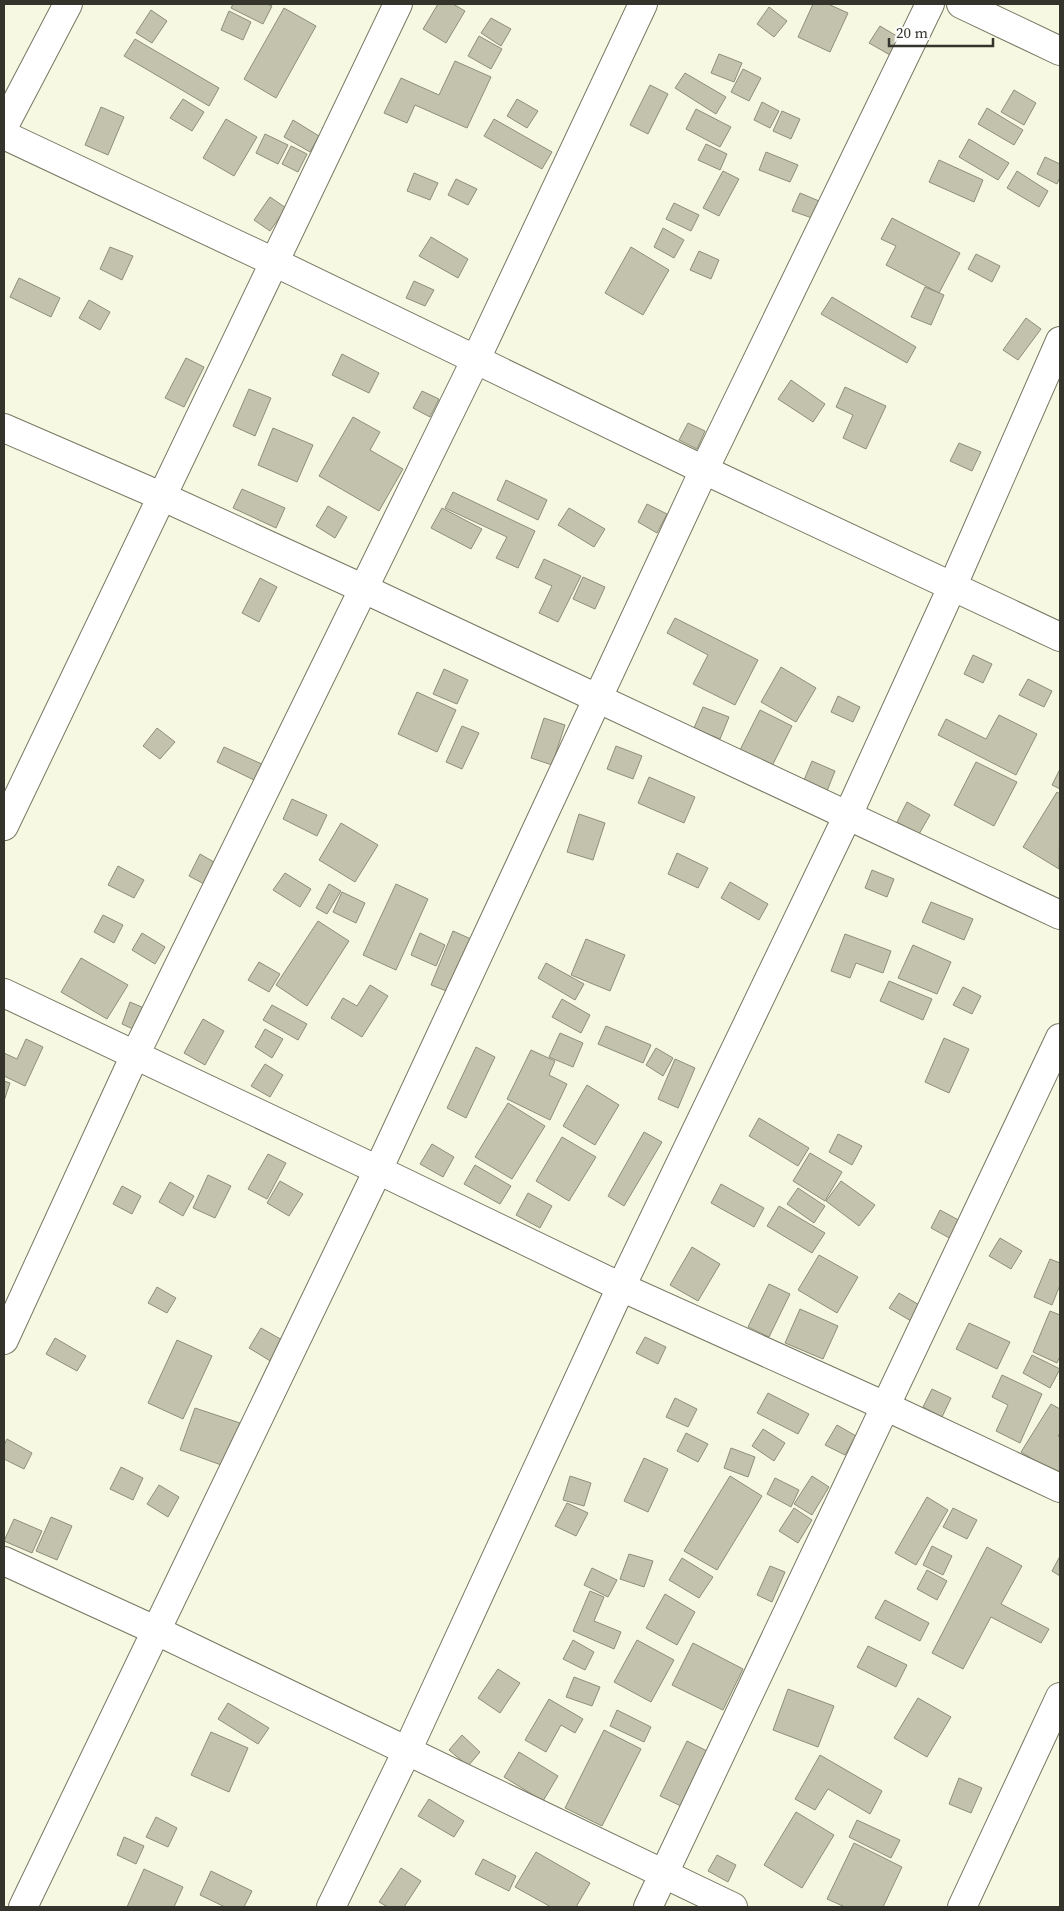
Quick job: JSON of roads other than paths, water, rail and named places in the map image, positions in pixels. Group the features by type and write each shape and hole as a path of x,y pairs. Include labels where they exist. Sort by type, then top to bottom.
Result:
{"street":[{"path":"4,126 68,4"},
{"path":"4,826 398,4"},
{"path":"4,1340 136,1055 362,588 476,359 643,4"},
{"path":"23,1907 378,1170 704,470 930,4"},
{"path":"961,4 1060,51"},
{"path":"4,135 274,262 704,470 953,585 1060,637"},
{"path":"331,1907 407,1751 621,1288 848,816 953,585 1060,341"},
{"path":"4,428 161,496 362,588 1060,915"},
{"path":"4,993 378,1170 621,1288 885,1406 1060,1488"},
{"path":"648,1907 1060,1038"},
{"path":"4,1561 157,1631 733,1907"},
{"path":"962,1907 1060,1697"}]}
